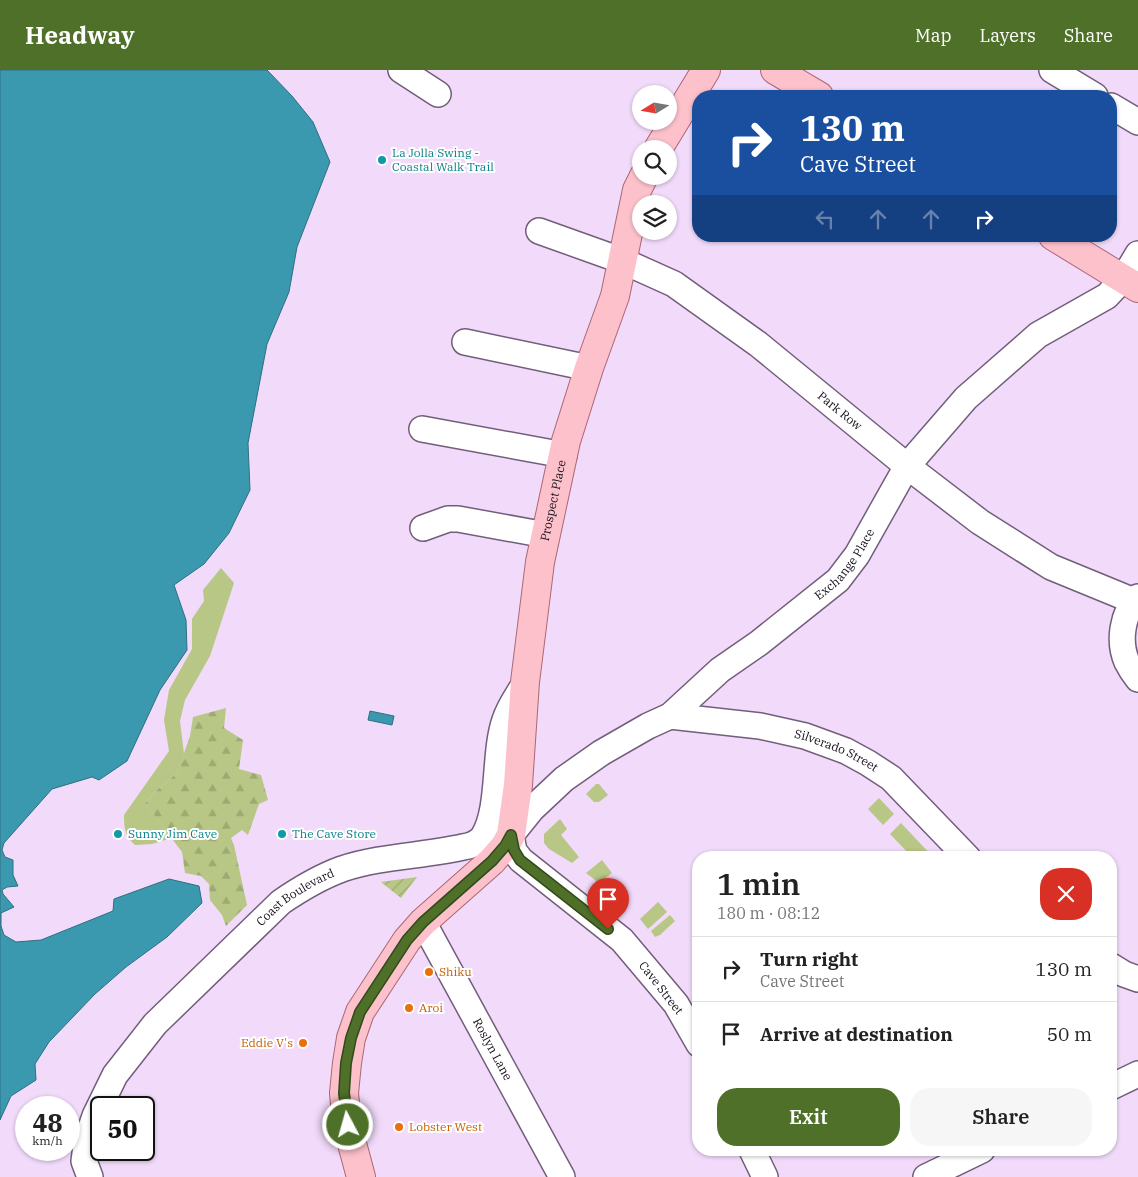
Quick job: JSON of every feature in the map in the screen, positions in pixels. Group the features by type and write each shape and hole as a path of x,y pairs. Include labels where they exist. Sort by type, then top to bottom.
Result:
{"main road":[{"path":"694,90 706,70"},
{"path":"775,70 809,90"},
{"path":"663,140 692,93"},
{"name":"Prospect Place","path":"511,835 518,785 525,682 540,562 565,448 589,368 615,296 640,185"},
{"path":"1063,242 1131,284"},
{"path":"361,1177 348,1125 344,1093 346,1063 351,1038 360,1012 407,940 423,922 492,861 505,846 511,835"}],"street":[{"path":"401,70 438,94"},
{"path":"1052,70 1086,90"},
{"path":"1117,110 1138,122"},
{"name":"Park Row","path":"539,230 623,261 674,284 758,344 907,466 980,522 1051,567 1136,599 1125,620 1122,641 1127,661 1138,679"},
{"name":"Exchange Place","path":"511,835 532,809 576,770 648,726 670,716 720,670 760,643 838,580 857,555 907,466 966,398 1038,335 1131,284 1138,254"},
{"path":"465,342 589,368"},
{"path":"423,421 565,448"},
{"path":"423,528 448,519 458,519 546,535"},
{"name":"Coast Boulevard","path":"90,1177 84,1161 87,1139 95,1116 115,1076 155,1024 281,902 302,887 342,869 384,860 463,848 472,846 482,838 491,820 497,759 505,720 525,682"},
{"name":"Silverado Street","path":"670,716 760,726 804,736 846,751 891,778 961,851"},
{"name":"Cave Street","path":"511,835 514,850 520,860 622,940 676,1004 692,1032"},
{"name":"Roslyn Lane","path":"423,922 562,1177"},
{"path":"1117,970 1138,979"},
{"path":"1117,1084 1138,1074"},
{"path":"755,1156 765,1177"},
{"path":"932,1176 970,1156"}],"green space":[{"path":"221,568 234,583 210,656 185,700 180,721 184,754 177,773 145,803 172,838 152,844 135,845 126,831 124,815 169,751 164,720 169,690 192,649 192,619 204,601 203,590"},
{"path":"226,708 224,728 243,740 239,769 261,775 268,800 259,804 248,835 242,830 231,838 247,905 226,926 222,915 210,900 209,884 201,876 185,873 182,852 145,803 177,773 190,736 193,717"},
{"path":"596,784 599,784 608,795 599,802 594,802 586,794"},
{"path":"879,798 894,814 883,825 868,809"},
{"path":"560,819 567,829 561,835 579,857 572,863 549,849 544,843 544,834"},
{"path":"901,823 927,851 906,851 890,834"},
{"path":"602,860 612,873 599,883 586,873"},
{"path":"417,877 401,898 381,882"},
{"path":"658,902 667,912 648,929 640,919"},
{"path":"670,915 675,921 660,935 655,937 651,931"}],"water":[{"path":"0,70 267,70 313,122 330,162 297,247 289,292 267,344 248,443 250,490 229,533 204,564 174,585 186,620 187,650 160,690 127,761 99,780 92,777 52,789 4,843 2,850 5,857 13,860 13,875 18,886 7,887 2,890 14,907 1,913 1,926 4,935 16,942 41,940 113,911 114,899 169,879 199,886 202,903 167,937 126,967 95,994 49,1042 35,1064 36,1080 11,1096 0,1120"},
{"path":"370,711 394,716 392,725 368,720"}],"place":[{"name":"La Jolla Swing - Coastal Walk Trail","path":"382,160"},
{"name":"Sunny Jim Cave","path":"118,834"},
{"name":"The Cave Store","path":"282,834"},
{"name":"Shiku","path":"429,972"},
{"name":"Aroi","path":"409,1008"},
{"name":"Eddie V's","path":"303,1043"},
{"name":"Lobster West","path":"399,1127"}],"route":[{"path":"348,1125 344,1093 346,1063 351,1038 360,1012 407,940 423,922 492,861 505,846 511,835 514,850 520,860 608,929"}]}
